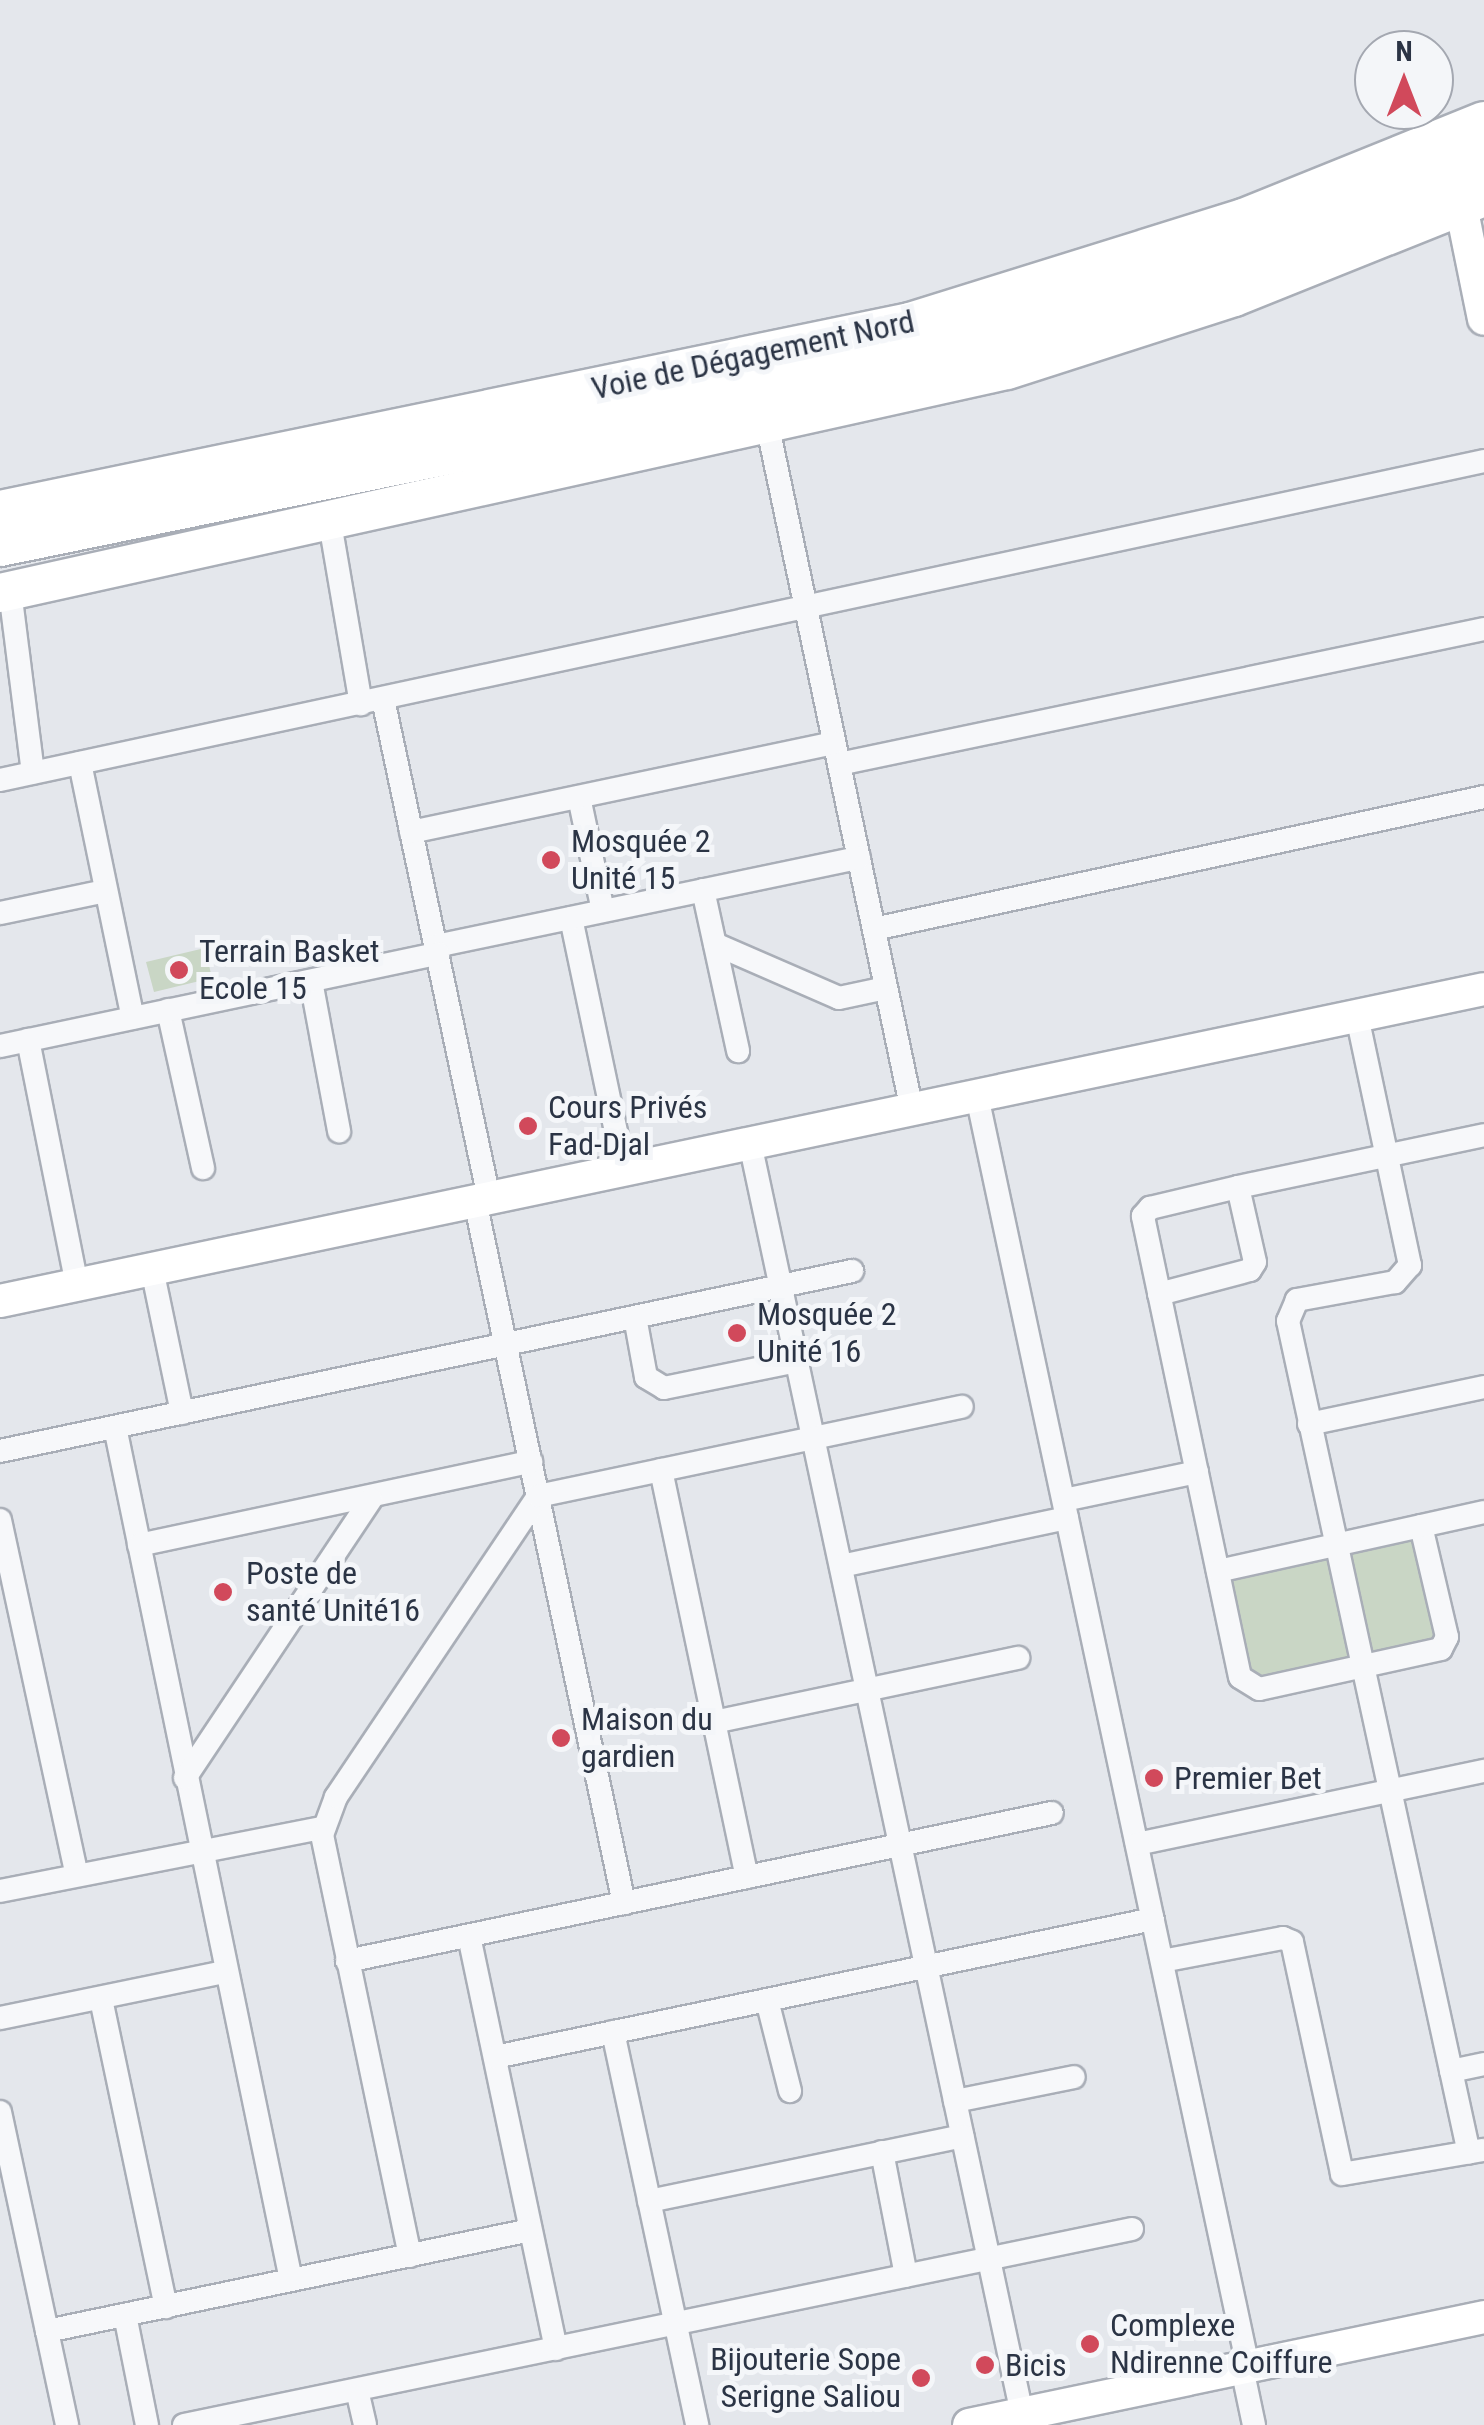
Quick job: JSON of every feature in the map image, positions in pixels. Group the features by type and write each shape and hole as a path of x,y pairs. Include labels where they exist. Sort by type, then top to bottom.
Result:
{"highway":[{"name":"Voie de Dégagement Nord","path":"0,512 910,324 1244,220 1484,124"},
{"name":"Voie de Dégagement Nord","path":"0,546 921,356 1254,254 1484,160"}],"main road":[{"path":"5,592 768,428 1131,334 1472,202"}],"street":[{"path":"1472,202 1484,319"},
{"path":"768,428 912,1110"},
{"path":"0,780 806,610 1484,460"},
{"path":"330,523 372,701 411,832 437,950 506,1344 624,1903"},
{"path":"5,592 33,773"},
{"path":"411,832 579,797 836,754 1484,629"},
{"path":"80,763 133,1018"},
{"path":"579,797 603,911"},
{"path":"874,930 1484,797"},
{"path":"0,1046 859,858"},
{"path":"704,890 738,1051"},
{"path":"0,914 106,891"},
{"path":"571,918 624,1170"},
{"path":"715,944 839,998 886,988"},
{"path":"310,980 338,1131"},
{"path":"0,1301 1484,989"},
{"path":"168,1010 204,1168"},
{"path":"1162,1962 1288,1938 1342,2174 1476,2152 1451,2071 1310,1424 1290,1308 1297,1300 1394,1282 1410,1265 1358,1016"},
{"path":"28,1040 77,1285"},
{"path":"978,1096 1162,1962 1254,2425"},
{"path":"1421,1526 1445,1644 1260,1689 1240,1677 1159,1294 1146,1212 1238,1186 1484,1135"},
{"path":"750,1144 1022,2414"},
{"path":"1159,1294 1250,1270 1254,1262 1238,1186"},
{"path":"152,1269 182,1413"},
{"path":"0,1452 852,1272"},
{"path":"634,1318 646,1377 664,1388 797,1361"},
{"path":"1310,1424 1484,1387"},
{"path":"410,2256 322,1828 538,1496 962,1407"},
{"path":"115,1427 198,1851 291,2280"},
{"path":"139,1545 371,1499 531,1462"},
{"path":"661,1470 747,1877"},
{"path":"841,1566 1197,1472"},
{"path":"185,1778 371,1499"},
{"path":"1218,1571 1484,1512"},
{"path":"0,1520 77,1875"},
{"path":"714,1722 1018,1658"},
{"path":"1137,1844 1484,1771"},
{"path":"347,1961 1052,1813"},
{"path":"0,1891 322,1828"},
{"path":"494,2057 1153,1919"},
{"path":"469,1936 556,2350"},
{"path":"0,2018 224,1972"},
{"path":"100,1999 166,2307"},
{"path":"768,2000 790,2091"},
{"path":"613,2032 697,2425"},
{"path":"1451,2071 1484,2064"},
{"path":"956,2101 1074,2076"},
{"path":"0,2112 3,2143 67,2425"},
{"path":"649,2201 962,2136"},
{"path":"882,2152 906,2276"},
{"path":"184,2425 1132,2229"},
{"path":"47,2332 531,2230"},
{"path":"125,2315 148,2425"},
{"path":"970,2425 1484,2317"},
{"path":"358,2390 365,2425"}],"green space":[{"name":"Terrain Basket Ecole 15","path":"205,948 212,978 154,992 146,962"},
{"path":"1428,1532 1451,1640 1249,1682 1226,1574"}],"place":[{"name":"Mosquée 2 Unité 15","path":"551,860"},
{"name":"Terrain Basket Ecole 15","path":"179,970"},
{"name":"Cours Privés Fad-Djal","path":"528,1126"},
{"name":"Mosquée 2 Unité 16","path":"737,1333"},
{"name":"Poste de santé Unité16","path":"223,1592"},
{"name":"Maison du gardien","path":"561,1738"},
{"name":"Premier Bet","path":"1154,1778"},
{"name":"Complexe Ndirenne Coiffure","path":"1090,2344"},
{"name":"Bicis","path":"985,2365"},
{"name":"Bijouterie Sope Serigne Saliou","path":"921,2378"}]}
